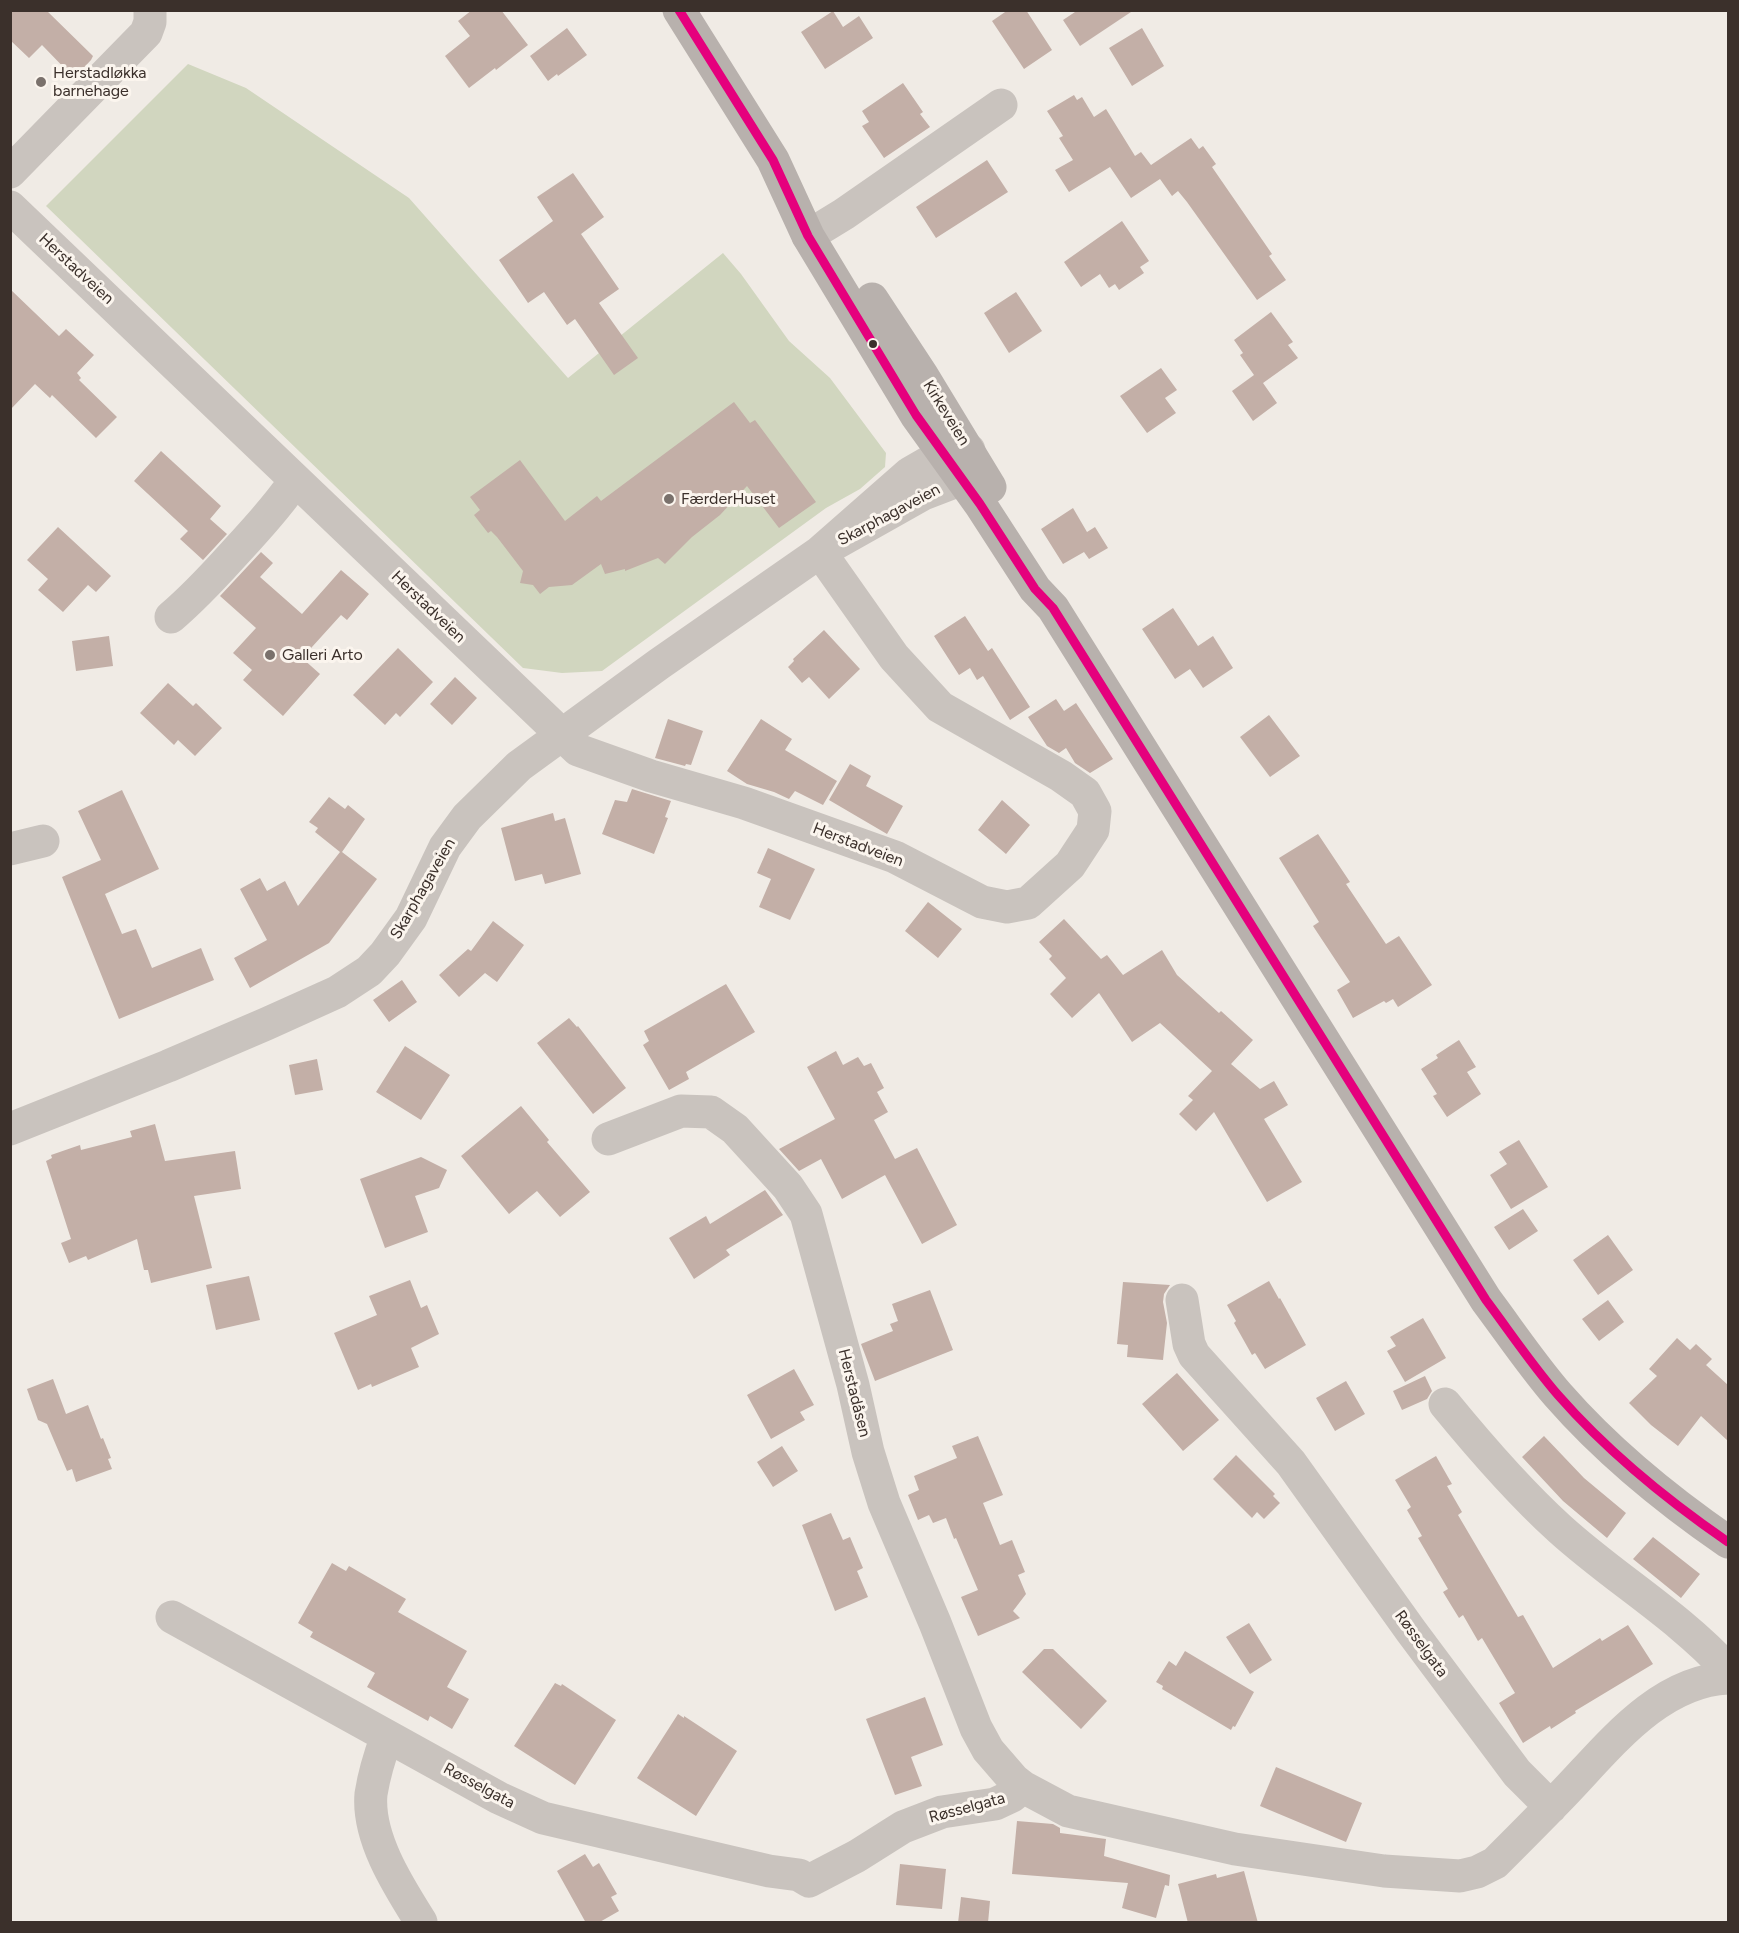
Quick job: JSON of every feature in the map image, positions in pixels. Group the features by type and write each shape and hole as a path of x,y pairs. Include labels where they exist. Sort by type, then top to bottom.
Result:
{"main road":[{"name":"Kirkeveien","path":"679,10 816,231 922,375 958,461 1045,584 1053,608 1486,1300 1559,1396 1589,1428 1652,1485 1728,1542"}],"street":[{"path":"10,172 146,33 150,22 150,10"},
{"path":"816,231 1001,105"},
{"name":"Herstadveien","path":"10,207 578,750 651,777 744,803 895,857 982,902 1007,907 1028,903 1070,865 1093,830 1095,812 1085,793 1061,776 940,707 894,657 820,552"},
{"name":"Skarphagaveien","path":"10,1129 168,1066 337,992 369,971 385,954 411,918 445,847 467,817 519,766 820,552 910,473 958,461"},
{"path":"171,616 190,601 240,547 281,501 295,481"},
{"path":"10,849 44,841"},
{"name":"Herstadåsen","path":"608,1139 681,1111 711,1112 735,1130 788,1186 806,1214 853,1385 868,1452 884,1503 935,1623 975,1728 988,1750 1023,1787"},
{"name":"Røsselgata","path":"1182,1300 1189,1344 1194,1355 1291,1463 1411,1631 1517,1773 1551,1807"},
{"path":"1445,1404 1479,1447 1560,1529 1687,1630 1728,1670"},
{"name":"Røsselgata","path":"172,1617 499,1798 543,1818 769,1871 799,1875 809,1881 857,1856 903,1827 942,1812 995,1804 1012,1796 1023,1787 1068,1811 1234,1849 1384,1870 1460,1876 1477,1872 1495,1863 1619,1736 1660,1702 1692,1686 1728,1678"},
{"path":"387,1736 380,1755 371,1796 377,1841 402,1893 421,1923"}],"green space":[{"path":"188,64 246,88 409,198 568,378 723,253 741,274 789,341 830,378 886,453 885,467 860,489 826,508 602,671 562,673 523,668 46,206"}],"building":[{"path":"10,10 46,10 93,56 91,60 74,78 42,45 29,58 10,40"},
{"path":"472,10 501,10 528,45 469,88 445,56 470,36 458,21"},
{"path":"1008,10 1026,10 1052,50 1024,69 992,21"},
{"path":"1078,10 1134,10 1080,46 1063,20"},
{"path":"833,11 843,27 859,16 873,38 825,69 801,32"},
{"path":"567,28 587,55 548,81 530,56"},
{"path":"1142,28 1164,66 1132,86 1109,48"},
{"path":"903,83 923,112 920,114 930,127 884,158 862,126 869,122 862,111"},
{"path":"1074,95 1077,100 1082,97 1094,117 1106,109 1135,156 1141,152 1151,165 1191,138 1199,149 1203,146 1216,164 1212,167 1272,254 1269,256 1286,280 1257,300 1187,202 1178,191 1172,196 1160,179 1131,198 1110,167 1069,192 1055,170 1073,160 1059,138 1063,136 1047,111"},
{"path":"987,160 1008,192 936,238 916,207"},
{"path":"573,173 604,217 581,234 619,289 599,303 638,358 614,375 575,319 567,325 544,292 528,303 499,260 553,221 537,197"},
{"path":"1122,221 1149,261 1140,267 1144,273 1119,290 1115,284 1109,288 1100,274 1081,287 1064,262"},
{"path":"10,289 59,336 66,329 94,355 77,373 81,378 79,380 117,417 96,438 52,395 50,398 35,384 10,410"},
{"path":"1016,292 1042,331 1009,353 984,313"},
{"path":"1271,312 1293,342 1288,345 1298,358 1263,383 1277,403 1253,421 1232,391 1254,375 1240,355 1243,353 1234,340"},
{"path":"1161,368 1177,390 1165,398 1176,413 1147,433 1120,396"},
{"name":"FærderHuset","path":"734,402 750,423 755,420 816,502 779,528 747,486 720,515 692,537 665,564 658,558 625,571 625,569 605,574 601,564 572,585 549,587 540,594 533,585 520,583 523,571 497,537 491,531 488,533 474,515 480,510 470,497 520,460 565,521 597,496 601,501"},
{"path":"161,451 221,506 210,519 227,534 203,560 180,539 188,531 134,481"},
{"path":"1073,508 1087,532 1095,527 1108,548 1089,559 1084,552 1063,564 1041,529"},
{"path":"58,527 111,576 96,592 88,585 63,612 38,590 48,579 27,560"},
{"path":"261,552 273,563 260,577 302,614 341,570 369,594 347,620 341,615 302,658 320,674 283,716 243,680 252,670 233,653 256,628 220,596"},
{"path":"1173,608 1198,646 1213,636 1233,668 1203,688 1190,669 1175,679 1142,629"},
{"path":"965,616 988,651 992,648 1030,707 1010,720 983,676 977,680 970,668 959,675 934,636"},
{"path":"824,630 860,669 829,699 809,677 802,683 788,667 794,661 793,659"},
{"path":"109,636 113,666 76,671 72,641"},
{"path":"398,648 433,682 400,717 396,713 385,725 353,695"},
{"path":"455,677 477,698 452,725 430,704"},
{"path":"168,683 193,706 196,703 222,728 195,756 178,740 174,745 140,713"},
{"path":"1056,699 1064,711 1076,703 1113,759 1090,773 1075,763 1066,748 1059,753 1047,746 1028,717"},
{"path":"1269,715 1300,756 1270,777 1240,737"},
{"path":"668,719 703,731 691,765 686,764 685,766 655,758"},
{"path":"761,719 792,739 785,750 837,781 823,805 795,791 789,799 747,784 727,771"},
{"path":"850,764 871,776 866,786 903,806 887,834 829,800"},
{"path":"632,789 671,801 665,817 668,818 654,854 602,834 615,800 627,802"},
{"path":"122,790 159,869 105,894 122,934 136,929 152,968 201,948 214,980 119,1019 62,877 101,860 78,811"},
{"path":"329,797 345,809 348,805 365,819 342,852 377,879 329,943 250,988 234,958 267,940 240,889 260,878 267,891 285,881 298,906 340,852 315,832 318,828 309,822"},
{"path":"1002,800 1030,825 1006,854 978,830"},
{"path":"553,813 555,821 565,818 581,874 545,884 542,874 515,881 501,828"},
{"path":"1318,834 1350,882 1346,884 1386,944 1399,936 1432,985 1398,1007 1393,999 1386,1003 1384,1001 1353,1018 1337,990 1350,982 1313,926 1319,922 1279,858"},
{"path":"768,848 815,869 790,920 759,907 771,879 757,873"},
{"path":"928,902 962,929 938,958 905,931"},
{"path":"1064,919 1101,959 1107,955 1123,975 1162,950 1177,975 1253,1040 1231,1064 1260,1089 1274,1081 1288,1105 1264,1119 1302,1182 1267,1202 1214,1112 1196,1131 1179,1114 1193,1100 1188,1096 1212,1071 1160,1023 1132,1042 1099,993 1072,1018 1050,994 1066,978 1049,959 1052,956 1039,942"},
{"path":"493,921 524,945 497,982 485,973 459,997 439,975 468,949 471,951"},
{"path":"402,980 417,1002 389,1022 373,1000"},
{"path":"726,984 755,1032 686,1072 689,1079 669,1090 643,1045 649,1041 644,1031"},
{"path":"569,1018 578,1026 626,1088 593,1114 537,1043"},
{"path":"1459,1040 1476,1067 1467,1072 1481,1094 1447,1117 1433,1096 1437,1094 1421,1069 1438,1058 1436,1055"},
{"path":"405,1046 450,1075 421,1120 376,1092"},
{"path":"836,1051 843,1065 858,1057 864,1066 871,1063 884,1088 877,1092 888,1112 874,1120 895,1159 917,1148 957,1225 922,1244 885,1175 842,1199 821,1159 799,1171 779,1149 835,1119 807,1067"},
{"path":"317,1059 323,1090 295,1095 289,1065"},
{"path":"521,1106 549,1140 547,1142 590,1192 560,1217 537,1191 509,1214 461,1156"},
{"path":"155,1124 165,1161 235,1151 241,1189 194,1196 212,1268 151,1283 148,1270 144,1270 137,1239 88,1260 86,1256 69,1263 61,1243 71,1239 46,1161 52,1158 51,1155 80,1145 81,1150 132,1137 130,1131"},
{"path":"1519,1140 1548,1187 1511,1209 1490,1175 1507,1164 1499,1152"},
{"path":"421,1157 447,1170 439,1188 415,1196 428,1232 385,1248 360,1179"},
{"path":"765,1190 783,1215 726,1250 730,1255 694,1279 669,1238 706,1216 710,1224"},
{"path":"1523,1209 1538,1231 1509,1250 1494,1227"},
{"path":"1608,1235 1633,1270 1598,1295 1573,1260"},
{"path":"249,1276 260,1320 216,1330 206,1285"},
{"path":"410,1280 421,1308 427,1305 439,1334 411,1348 419,1367 372,1387 371,1384 358,1390 334,1333 377,1315 369,1296"},
{"path":"1269,1281 1306,1345 1265,1369 1255,1353 1252,1355 1227,1305"},
{"path":"1123,1282 1170,1285 1164,1294 1163,1302 1167,1323 1163,1360 1127,1357 1128,1345 1117,1344"},
{"path":"930,1290 953,1350 875,1381 861,1344 893,1331 890,1324 898,1321 892,1304"},
{"path":"1608,1300 1624,1322 1599,1341 1582,1319"},
{"path":"1423,1318 1446,1358 1405,1382 1387,1351 1396,1346 1390,1337"},
{"path":"1677,1338 1690,1350 1696,1344 1712,1359 1706,1365 1728,1385 1728,1441 1701,1416 1678,1446 1651,1425 1629,1403 1657,1376 1649,1369"},
{"path":"794,1369 814,1405 800,1412 805,1420 771,1439 747,1395"},
{"path":"1177,1373 1219,1420 1183,1451 1142,1404"},
{"path":"1425,1376 1432,1391 1427,1399 1402,1410 1393,1391"},
{"path":"53,1379 66,1414 88,1405 111,1458 108,1459 112,1469 76,1482 72,1469 67,1471 47,1424 38,1420 27,1389"},
{"path":"1346,1381 1365,1414 1335,1431 1316,1398"},
{"path":"978,1436 1003,1495 983,1503 1000,1545 1012,1540 1025,1572 1018,1575 1026,1594 1013,1611 1020,1618 978,1636 961,1597 978,1590 956,1538 954,1539 946,1518 933,1523 929,1515 918,1520 908,1495 919,1490 914,1476 957,1458 952,1446"},
{"path":"1544,1436 1584,1478 1626,1513 1607,1538 1563,1501 1522,1457"},
{"path":"782,1446 798,1471 773,1487 757,1462"},
{"path":"1236,1455 1275,1494 1273,1496 1280,1503 1264,1519 1257,1512 1252,1518 1213,1479"},
{"path":"1436,1456 1452,1484 1447,1486 1462,1512 1458,1515 1518,1617 1523,1615 1553,1668 1600,1638 1602,1641 1628,1625 1653,1664 1575,1711 1576,1713 1551,1729 1550,1726 1523,1743 1499,1703 1515,1693 1482,1638 1478,1641 1463,1615 1459,1618 1443,1592 1448,1589 1418,1538 1422,1536 1407,1510 1411,1507 1395,1480"},
{"path":"831,1513 843,1540 850,1537 863,1568 857,1571 868,1597 835,1611 802,1525"},
{"path":"1653,1537 1700,1574 1681,1598 1633,1559"},
{"path":"332,1563 346,1571 349,1566 406,1599 398,1612 467,1651 447,1687 469,1699 452,1729 430,1716 428,1721 367,1687 375,1673 310,1637 313,1632 298,1623"},
{"path":"1249,1623 1272,1660 1250,1674 1226,1637"},
{"path":"1044,1649 1053,1649 1107,1701 1081,1729 1022,1672"},
{"path":"1185,1651 1254,1692 1235,1727 1233,1726 1231,1730 1162,1689 1163,1686 1156,1682 1169,1661 1176,1666"},
{"path":"555,1683 561,1686 562,1684 616,1720 575,1785 514,1746"},
{"path":"925,1697 943,1745 911,1757 922,1786 895,1795 866,1719"},
{"path":"678,1714 737,1751 696,1816 637,1778"},
{"path":"1276,1767 1362,1803 1346,1842 1260,1806"},
{"path":"1017,1821 1053,1824 1060,1828 1060,1833 1106,1839 1104,1856 1170,1875 1169,1886 1165,1885 1156,1918 1122,1908 1128,1883 1012,1874"},
{"path":"585,1854 593,1867 599,1863 617,1894 611,1897 619,1911 598,1923 586,1923 557,1871"},
{"path":"900,1864 946,1869 942,1909 896,1905"},
{"path":"1244,1871 1258,1923 1188,1923 1178,1884 1216,1874 1217,1878"},
{"path":"961,1897 990,1901 988,1923 958,1923"}],"transit line":[{"path":"679,10 773,160 808,236 916,415 980,504 1035,589 1053,608 1486,1300 1548,1384 1577,1416 1660,1492 1728,1542"}],"place":[{"name":"Herstadløkka barnehage","path":"41,82"},
{"name":"FærderHuset","path":"669,499"},
{"name":"Galleri Arto","path":"270,655"}]}
